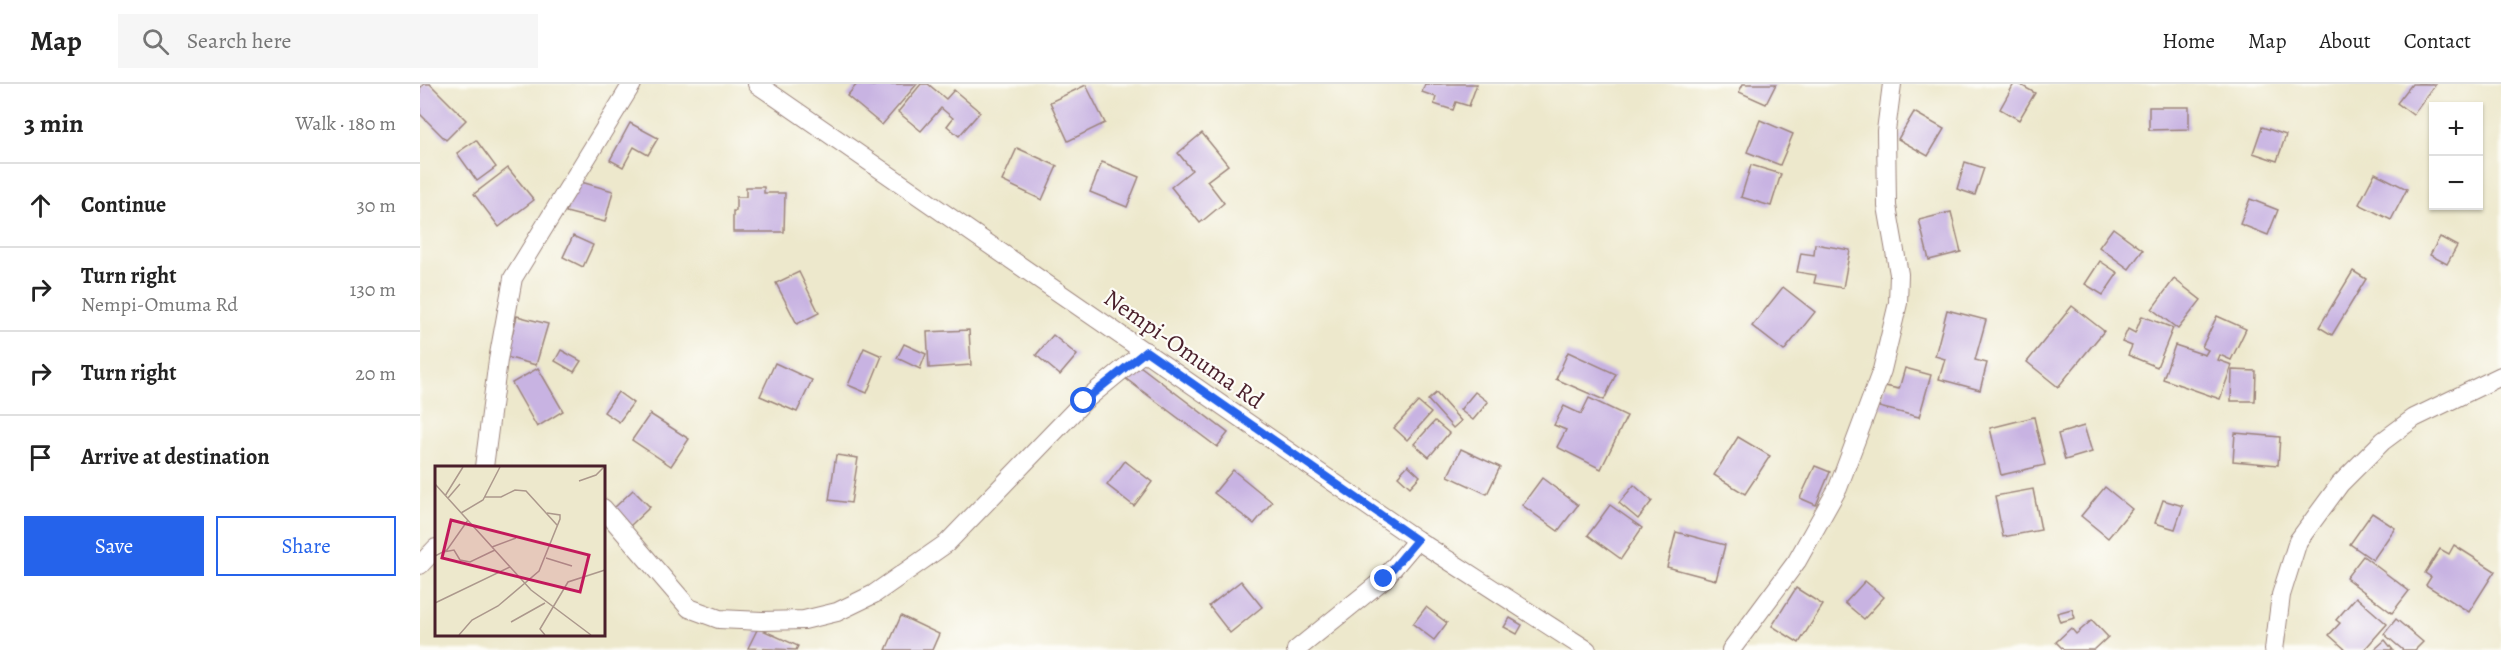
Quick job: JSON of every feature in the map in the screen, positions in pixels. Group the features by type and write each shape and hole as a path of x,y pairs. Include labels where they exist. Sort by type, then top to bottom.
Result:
{"street":[{"path":"484,466 498,360 513,278 632,84"},
{"name":"Nempi-Omuma Rd","path":"757,84 1417,540 1587,650"},
{"path":"1731,650 1797,561 1838,488 1881,370 1898,303 1899,274 1887,206 1886,131 1892,84"},
{"path":"604,509 689,608 719,619 762,621 804,620 837,612 874,594 947,543 1084,401 1146,351"},
{"path":"2274,650 2281,595 2298,541 2340,484 2383,441 2415,418 2501,376"},
{"path":"1296,650 1384,579 1417,540"}],"building":[{"path":"424,84 430,84 466,120 446,140 420,114 420,88"},
{"path":"857,84 874,86 875,84 917,84 882,125 847,96"},
{"path":"921,84 928,84 946,99 954,90 980,112 959,136 947,126 953,118 941,108 921,131 898,112"},
{"path":"1425,84 1477,84 1469,106 1456,102 1453,110 1434,104 1436,97 1422,92"},
{"path":"1743,84 1776,84 1766,104 1739,92"},
{"path":"2014,84 2019,84 2035,93 2019,120 2000,109"},
{"path":"2412,84 2436,84 2413,115 2397,103"},
{"path":"1086,85 1105,123 1068,141 1050,102"},
{"path":"2149,107 2189,107 2189,129 2149,130"},
{"path":"1914,112 1944,129 1928,156 1898,139"},
{"path":"1760,120 1793,134 1780,165 1747,152"},
{"path":"630,123 658,138 648,155 634,147 623,167 610,160"},
{"path":"2262,127 2286,135 2277,161 2253,153"},
{"path":"1202,133 1228,165 1207,181 1224,203 1200,223 1171,187 1192,170 1178,153"},
{"path":"476,140 496,167 477,181 457,153"},
{"path":"1017,148 1057,166 1042,200 1002,181"},
{"path":"1102,162 1139,177 1127,207 1090,192"},
{"path":"1965,162 1984,168 1975,195 1957,189"},
{"path":"1751,165 1781,174 1771,206 1741,197"},
{"path":"508,168 534,200 499,227 474,194"},
{"path":"2375,173 2407,189 2391,220 2359,204"},
{"path":"574,180 613,191 605,222 566,212"},
{"path":"746,187 764,187 764,193 785,193 784,232 733,232 736,197 746,197"},
{"path":"2250,199 2278,210 2268,235 2240,224"},
{"path":"1951,212 1961,252 1929,260 1919,220"},
{"path":"2113,228 2143,250 2129,269 2099,247"},
{"path":"573,236 593,245 583,267 563,257"},
{"path":"2440,237 2457,246 2447,264 2430,255"},
{"path":"1815,244 1850,250 1843,288 1814,283 1816,275 1797,272 1801,253 1814,255"},
{"path":"2100,261 2118,273 2103,295 2085,284"},
{"path":"2353,271 2366,279 2332,335 2319,327"},
{"path":"799,272 819,313 797,324 776,283"},
{"path":"2174,279 2201,300 2178,329 2152,309"},
{"path":"1783,287 1815,312 1784,351 1752,326"},
{"path":"2072,306 2104,331 2058,387 2027,362"},
{"path":"1947,310 1986,320 1975,360 1987,363 1980,390 1939,379 1945,359 1935,356"},
{"path":"517,316 548,324 536,365 506,357"},
{"path":"2142,316 2173,328 2157,367 2128,355 2132,346 2122,342 2128,329 2135,333"},
{"path":"2217,316 2246,329 2231,360 2220,355 2218,360 2232,365 2220,399 2163,379 2175,345 2205,355 2208,350 2202,347"},
{"path":"969,330 971,365 929,368 927,332"},
{"path":"1053,335 1077,355 1060,375 1036,355"},
{"path":"904,344 926,354 920,369 897,358"},
{"path":"864,348 882,356 867,393 848,385"},
{"path":"561,350 581,361 574,372 555,361"},
{"path":"1568,352 1616,374 1604,400 1556,379"},
{"path":"775,363 812,380 797,412 760,396"},
{"path":"1136,363 1228,433 1217,447 1125,378"},
{"path":"538,368 563,411 537,427 512,383"},
{"path":"1905,368 1931,375 1919,417 1879,407 1885,386 1899,389"},
{"path":"2232,370 2256,371 2255,401 2231,401"},
{"path":"618,392 633,403 619,422 604,412"},
{"path":"1475,392 1488,402 1473,420 1460,410"},
{"path":"1436,393 1461,421 1453,428 1428,400"},
{"path":"1589,398 1627,416 1601,469 1557,447 1566,430 1554,425 1564,406 1581,414"},
{"path":"1418,402 1431,413 1407,440 1394,428"},
{"path":"650,414 689,439 671,466 632,440"},
{"path":"2034,417 2045,465 2001,475 1990,428"},
{"path":"1435,421 1449,433 1429,457 1414,444"},
{"path":"2084,426 2092,452 2065,460 2058,434"},
{"path":"2235,433 2280,437 2278,465 2233,461"},
{"path":"1738,437 1770,456 1745,494 1714,475"},
{"path":"1461,449 1500,467 1487,494 1448,476"},
{"path":"836,455 858,458 851,503 829,500"},
{"path":"1125,461 1152,482 1134,506 1107,485"},
{"path":"1408,465 1420,476 1410,487 1398,476"},
{"path":"1815,466 1830,472 1816,505 1800,498"},
{"path":"1233,470 1272,502 1254,524 1214,493"},
{"path":"1542,478 1578,505 1558,531 1522,505"},
{"path":"1634,485 1652,501 1638,519 1619,503"},
{"path":"2105,487 2132,509 2108,538 2081,516"},
{"path":"2033,489 2041,530 2003,537 1995,496"},
{"path":"633,490 650,507 630,526 613,509"},
{"path":"2163,500 2183,506 2175,529 2155,523"},
{"path":"1610,505 1642,528 1621,559 1588,535"},
{"path":"2372,513 2395,528 2373,560 2350,544"},
{"path":"1676,532 1725,545 1716,580 1667,567"},
{"path":"2454,545 2495,571 2469,612 2426,585 2431,577 2425,573 2440,549 2449,554"},
{"path":"2363,556 2409,591 2392,613 2346,578"},
{"path":"1241,581 1262,607 1230,633 1209,606"},
{"path":"1865,581 1884,597 1864,619 1845,603"},
{"path":"1796,588 1823,605 1799,643 1772,626"},
{"path":"2356,597 2387,624 2364,650 2346,650 2329,635 2340,623 2336,620"},
{"path":"1426,607 1447,623 1434,640 1413,624"},
{"path":"2072,609 2075,618 2060,622 2057,613"},
{"path":"901,616 939,634 932,650 886,650"},
{"path":"1510,618 1522,625 1517,634 1504,627"},
{"path":"2396,619 2423,642 2415,650 2403,650 2384,634"},
{"path":"2092,620 2108,637 2094,650 2064,650 2056,642 2071,628 2076,634"},
{"path":"758,628 798,646 796,650 748,648"},
{"path":"2385,640 2393,650 2374,650"}],"route":[{"path":"1084,401 1146,351 1417,540 1384,579"}]}
